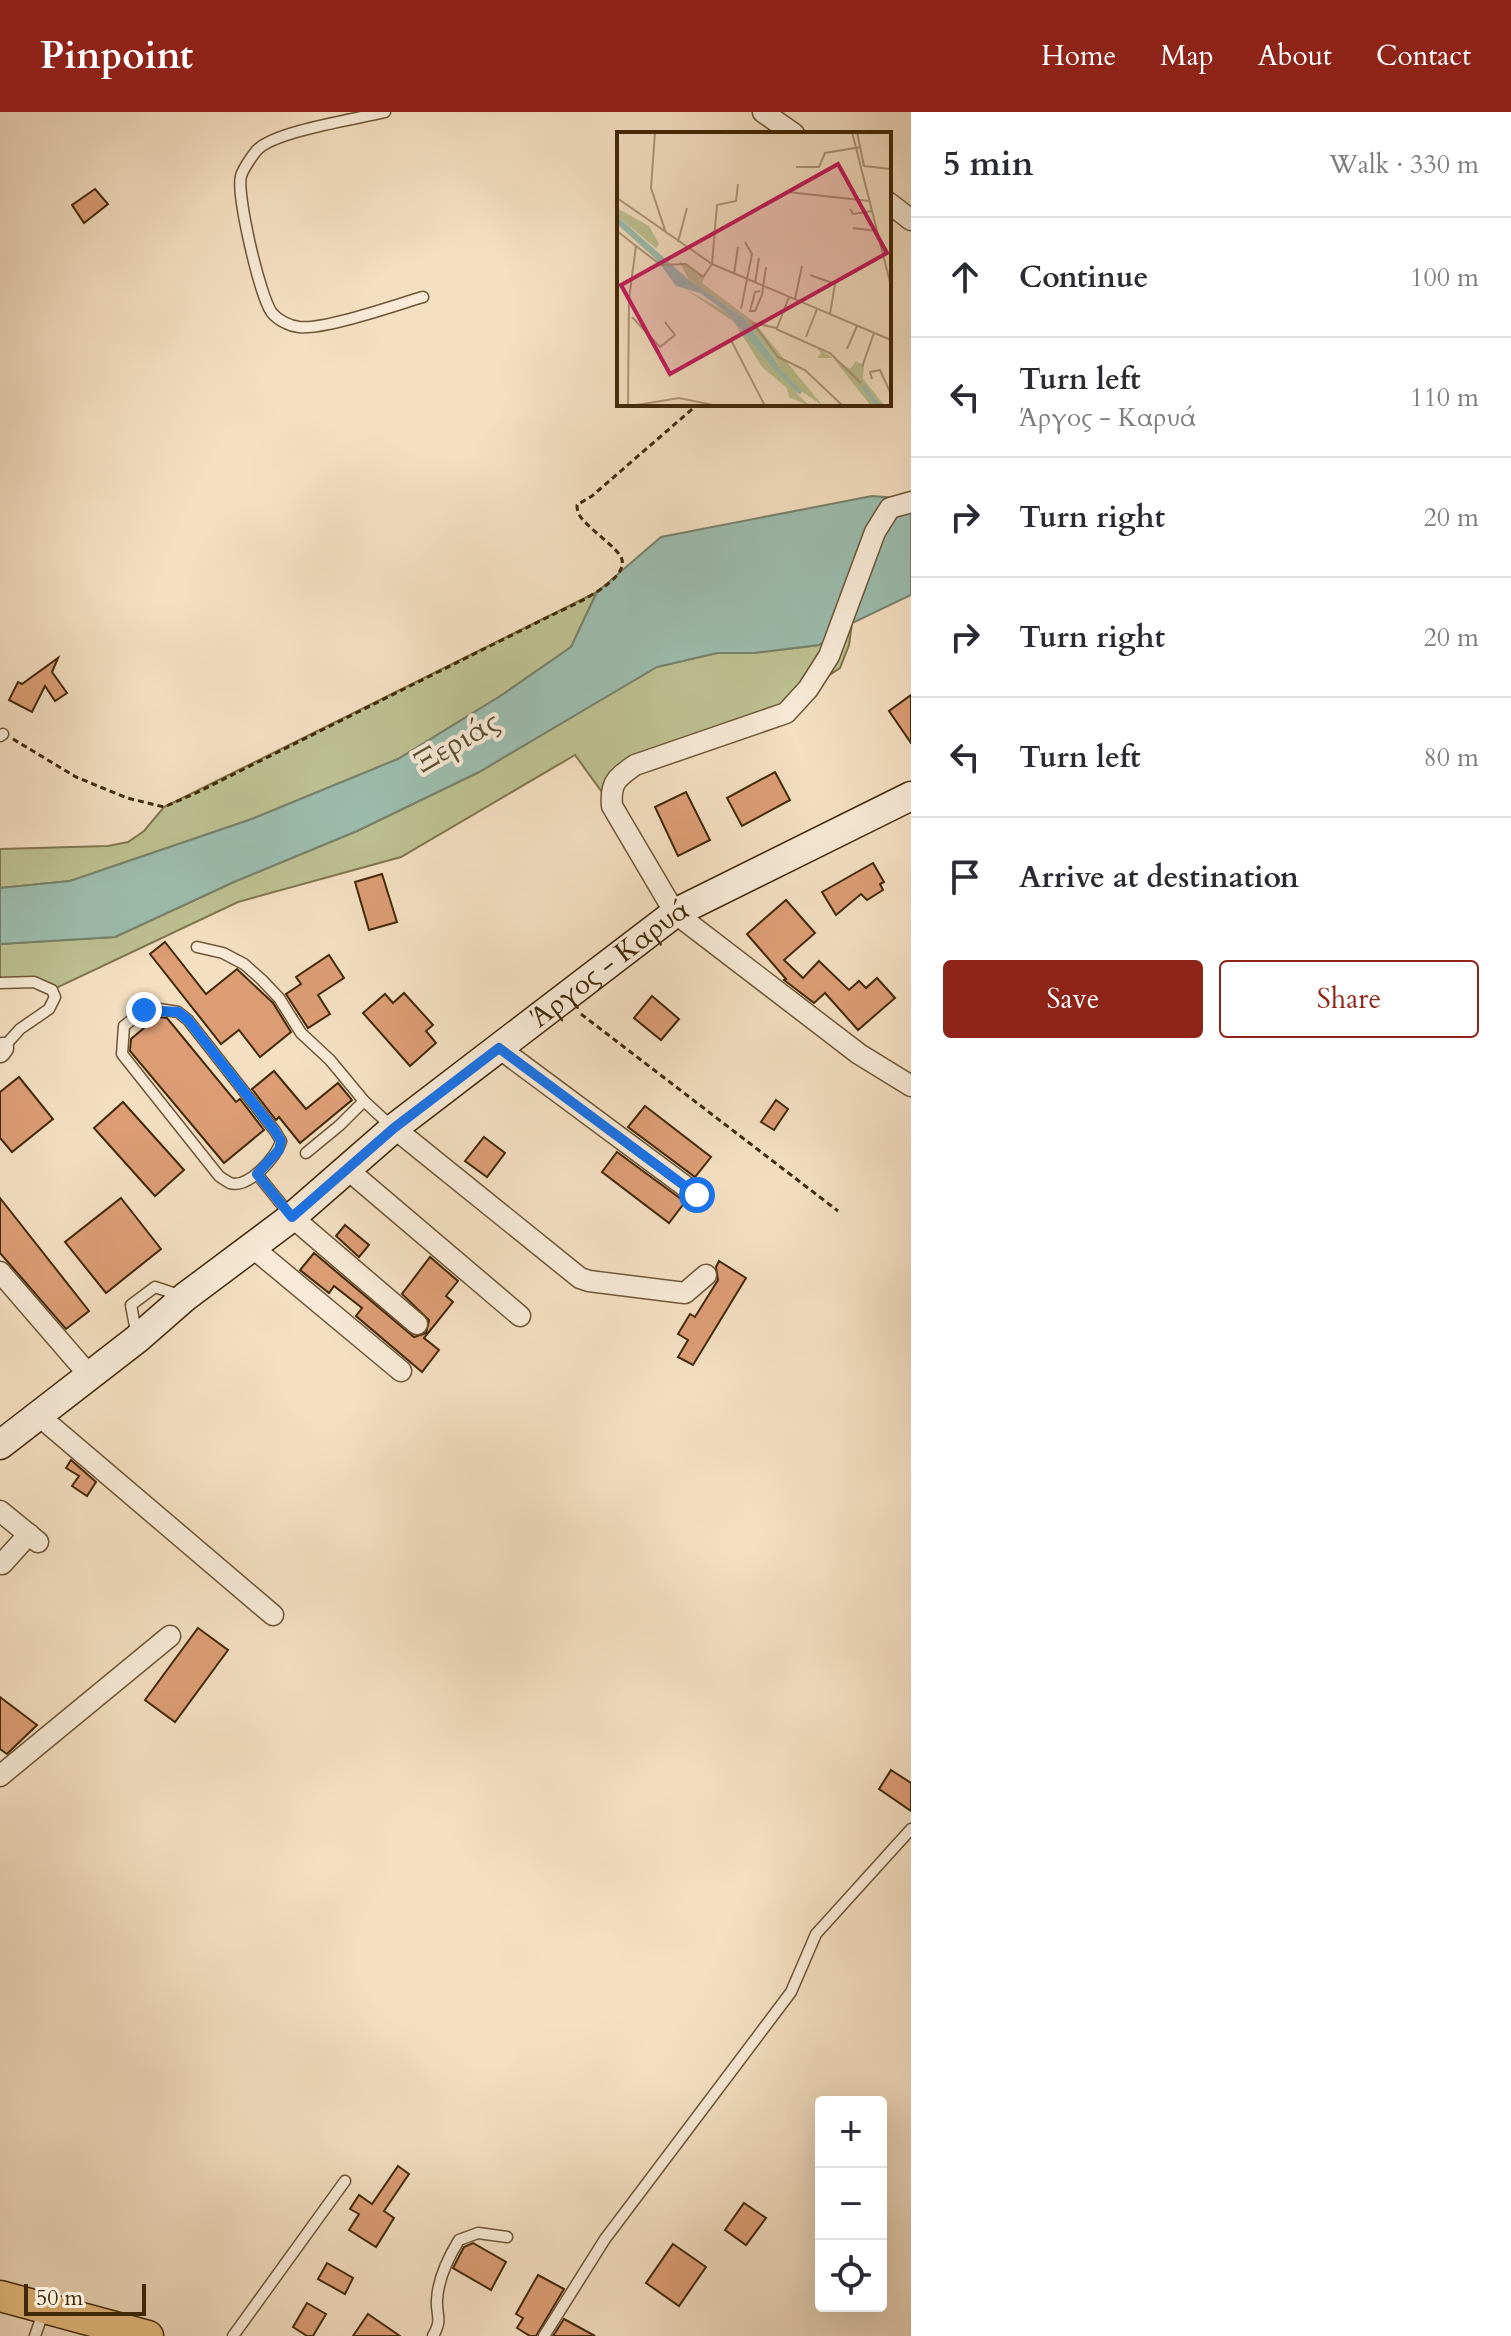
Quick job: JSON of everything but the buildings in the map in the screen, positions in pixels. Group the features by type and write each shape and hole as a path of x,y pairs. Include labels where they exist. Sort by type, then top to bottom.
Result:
{"main road":[{"name":"Άργος - Καρυά","path":"0,1445 137,1339 185,1297 292,1217 394,1128 675,913 911,796"},
{"path":"0,2296 40,2322 148,2336"}],"street":[{"path":"763,112 791,132"},
{"path":"891,205 911,220"},
{"path":"911,502 890,508 875,532 829,656 808,689 786,713 635,765 619,777 611,789 612,806 675,913 859,1054 911,1086"},
{"path":"499,1048 697,1195"},
{"path":"394,1128 580,1278 685,1293 706,1275"},
{"path":"347,1169 520,1316"},
{"path":"292,1217 417,1324"},
{"path":"252,1247 401,1371"},
{"path":"0,1272 89,1375"},
{"path":"38,1415 273,1615"},
{"path":"0,1511 33,1538 2,1564"},
{"path":"0,1776 170,1636"}],"lane":[{"path":"385,112 275,138 257,150 241,177 243,207 260,283 270,311 280,320 299,327 333,322 423,297"},
{"path":"197,947 223,953 244,964 262,980 279,998 301,1033 330,1060 364,1101 394,1128"},
{"path":"0,983 34,982 52,990 55,997 49,1009 20,1029 2,1050"},
{"path":"144,1010 178,1012 188,1020 275,1131 281,1141 279,1150 257,1174 238,1183 229,1183 219,1176 122,1054 124,1026 144,1010"},
{"path":"306,1153 364,1101"},
{"path":"257,1174 292,1217"},
{"path":"544,2336 605,2239 791,1992 816,1934 911,1829"},
{"path":"233,2336 345,2181"},
{"path":"433,2336 440,2322 436,2301 445,2263 459,2240 478,2233 507,2237"}],"path":[{"path":"2,735 76,777 127,798 164,807 196,793 597,592 615,578 622,567 621,557 578,516 577,505 592,496 696,406"},
{"path":"562,1000 838,1211"}],"green space":[{"path":"597,592 571,647 502,695 398,759 252,819 70,881 0,888 0,849 108,846 128,842 144,831 164,807"},
{"path":"852,623 849,645 840,668 808,689 786,713 635,765 612,806 575,755 401,857 238,902 52,990 34,982 0,983 0,944 115,937 236,881 357,831 479,772 656,667 717,653 753,653 819,645"}],"water":[{"name":"Ξεριάς","path":"872,496 911,499 911,595 852,623 819,645 753,653 717,653 657,667 479,772 357,831 236,881 115,937 0,944 0,888 70,881 252,819 398,759 502,695 571,647 597,592 661,537"}],"route":[{"path":"144,1010 178,1012 188,1020 275,1131 281,1141 279,1150 257,1174 292,1217 394,1128 499,1048 697,1195"}]}
